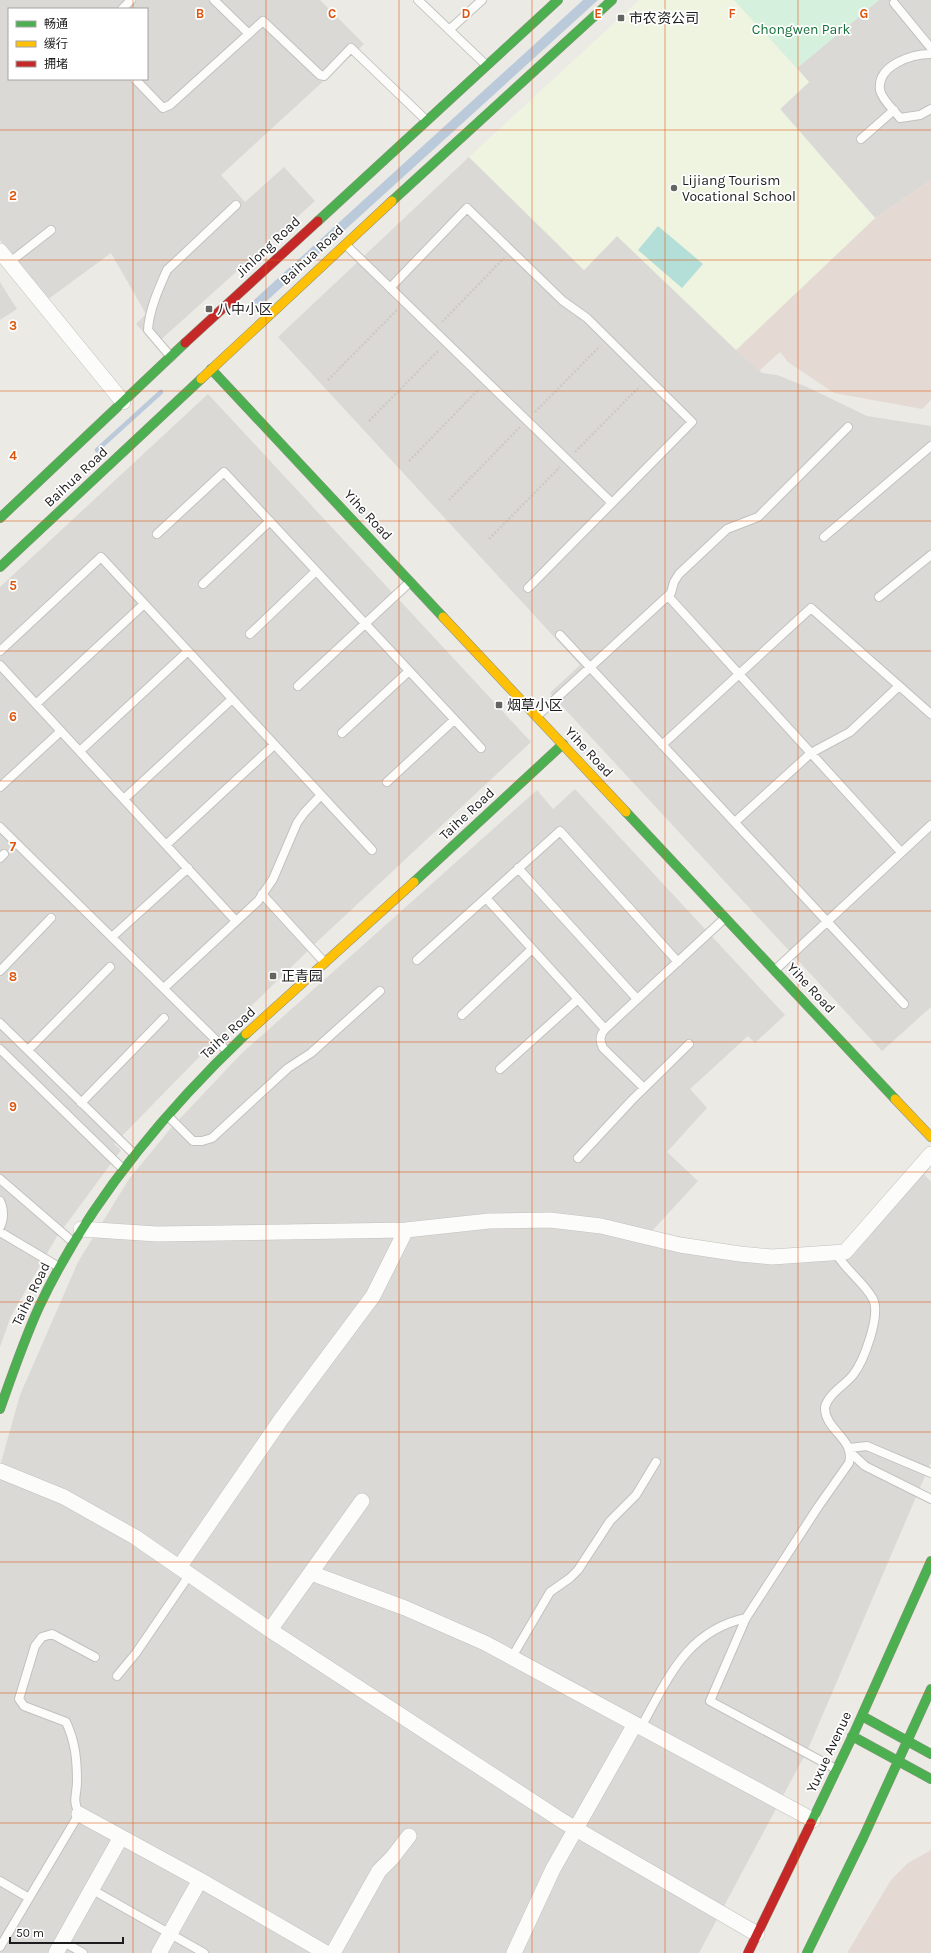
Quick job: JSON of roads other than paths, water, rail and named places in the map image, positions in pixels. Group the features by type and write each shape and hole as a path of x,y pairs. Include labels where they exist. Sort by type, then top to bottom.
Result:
{"main road":[{"name":"Jinlong Road","path":"0,518 426,120 558,0"},
{"name":"Baihua Road","path":"0,567 211,368 612,0"},
{"name":"Yihe Road","path":"211,368 931,1137"},
{"name":"Taihe Road","path":"0,1409 9,1379 24,1341 59,1267 81,1229 122,1168 167,1115 228,1051 563,744"},
{"name":"Yuxue Avenue","path":"748,1953 862,1716 931,1561"},
{"path":"807,1953 931,1690"},
{"path":"862,1716 931,1754"},
{"path":"852,1736 899,1760 931,1779"}],"street":[{"path":"5,257 123,402"},
{"path":"81,1229 157,1234 406,1230 489,1221 550,1220 601,1226 680,1245 740,1254 772,1257 836,1253 845,1252 931,1154"},
{"path":"185,1570 282,1418 373,1296 406,1230"},
{"path":"0,1471 84,1507 135,1537 270,1630 576,1829 757,1934"},
{"path":"270,1630 362,1501"},
{"path":"311,1573 439,1622 512,1657 813,1820"},
{"path":"514,1953 553,1869 638,1726"},
{"path":"79,1814 200,1880 326,1953"},
{"path":"333,1953 379,1871 392,1858 409,1836"},
{"path":"59,1947 121,1837"},
{"path":"159,1953 200,1880"}],"lane":[{"path":"123,8 130,0"},
{"path":"214,0 249,34"},
{"path":"418,0 486,65"},
{"path":"449,30 482,0"},
{"path":"894,3 931,48"},
{"path":"136,80 164,108 170,105 263,21 320,75 324,76 351,48 426,120"},
{"path":"931,54 905,59 891,67 884,75 880,89 900,118 920,115 931,109"},
{"path":"861,139 894,110"},
{"path":"171,357 148,330 148,321 161,284 167,270 236,205"},
{"path":"390,288 467,208 563,301 587,318 692,422 528,588"},
{"path":"5,257 51,230"},
{"path":"345,244 612,503"},
{"path":"537,716 668,596 671,593 674,582 679,574 727,529 758,517 848,427"},
{"path":"824,538 931,446"},
{"path":"157,534 224,472 481,748"},
{"path":"203,584 270,521"},
{"path":"879,597 931,555"},
{"path":"0,651 101,557 372,850"},
{"path":"250,634 316,571"},
{"path":"298,686 410,581"},
{"path":"668,596 901,852"},
{"path":"36,704 144,604"},
{"path":"662,745 811,608 931,714"},
{"path":"560,635 904,1004"},
{"path":"80,751 188,651"},
{"path":"0,665 236,921"},
{"path":"342,733 409,671"},
{"path":"735,822 811,753 850,732 899,686"},
{"path":"124,799 232,699"},
{"path":"387,782 454,720"},
{"path":"0,787 61,731"},
{"path":"166,845 274,745"},
{"path":"164,988 236,921 262,894 273,879 297,824 304,813 321,795"},
{"path":"775,970 931,825"},
{"path":"0,827 228,1051"},
{"path":"417,960 560,831 678,962"},
{"path":"112,937 188,868"},
{"path":"518,868 637,999"},
{"path":"262,894 325,963"},
{"path":"486,898 605,1029"},
{"path":"644,1088 603,1048 600,1040 600,1034 725,917"},
{"path":"0,971 51,918"},
{"path":"462,1015 532,949"},
{"path":"28,1050 110,967"},
{"path":"167,1115 193,1141 202,1141 212,1138 288,1068 311,1053 380,991"},
{"path":"500,1070 578,999"},
{"path":"81,1103 164,1018"},
{"path":"0,1023 134,1154"},
{"path":"578,1158 644,1088 689,1044"},
{"path":"0,1049 122,1168"},
{"path":"0,1179 73,1242"},
{"path":"0,1201 3,1207 3,1222 0,1227"},
{"path":"0,1232 59,1267"},
{"path":"836,1253 843,1265 861,1281 873,1300 873,1326 867,1345 854,1373 833,1394 825,1407 828,1422 865,1466 931,1499"},
{"path":"850,1450 867,1446 931,1473"},
{"path":"836,1770 710,1701 746,1618 818,1507 849,1464 850,1450"},
{"path":"512,1657 550,1592 570,1578 578,1570 610,1521 636,1495 656,1462"},
{"path":"117,1676 136,1653 185,1570"},
{"path":"638,1726 677,1663 687,1651 721,1626 746,1618"},
{"path":"0,1947 79,1814 74,1803 77,1783 76,1748 66,1722 24,1706 19,1699 35,1646 42,1637 52,1634 95,1656"},
{"path":"0,1881 29,1898"},
{"path":"91,1889 204,1953"},
{"path":"59,1947 83,1953"}],"waterway":[{"path":"97,450 161,392"}],"place":[{"name":"市农资公司","path":"621,18"},
{"name":"Lijiang Tourism Vocational School","path":"674,188"},
{"name":"八中小区","path":"209,309"},
{"name":"烟草小区","path":"499,705"},
{"name":"正青园","path":"273,976"}],"park label":[{"name":"Chongwen Park","path":"801,29"}]}
